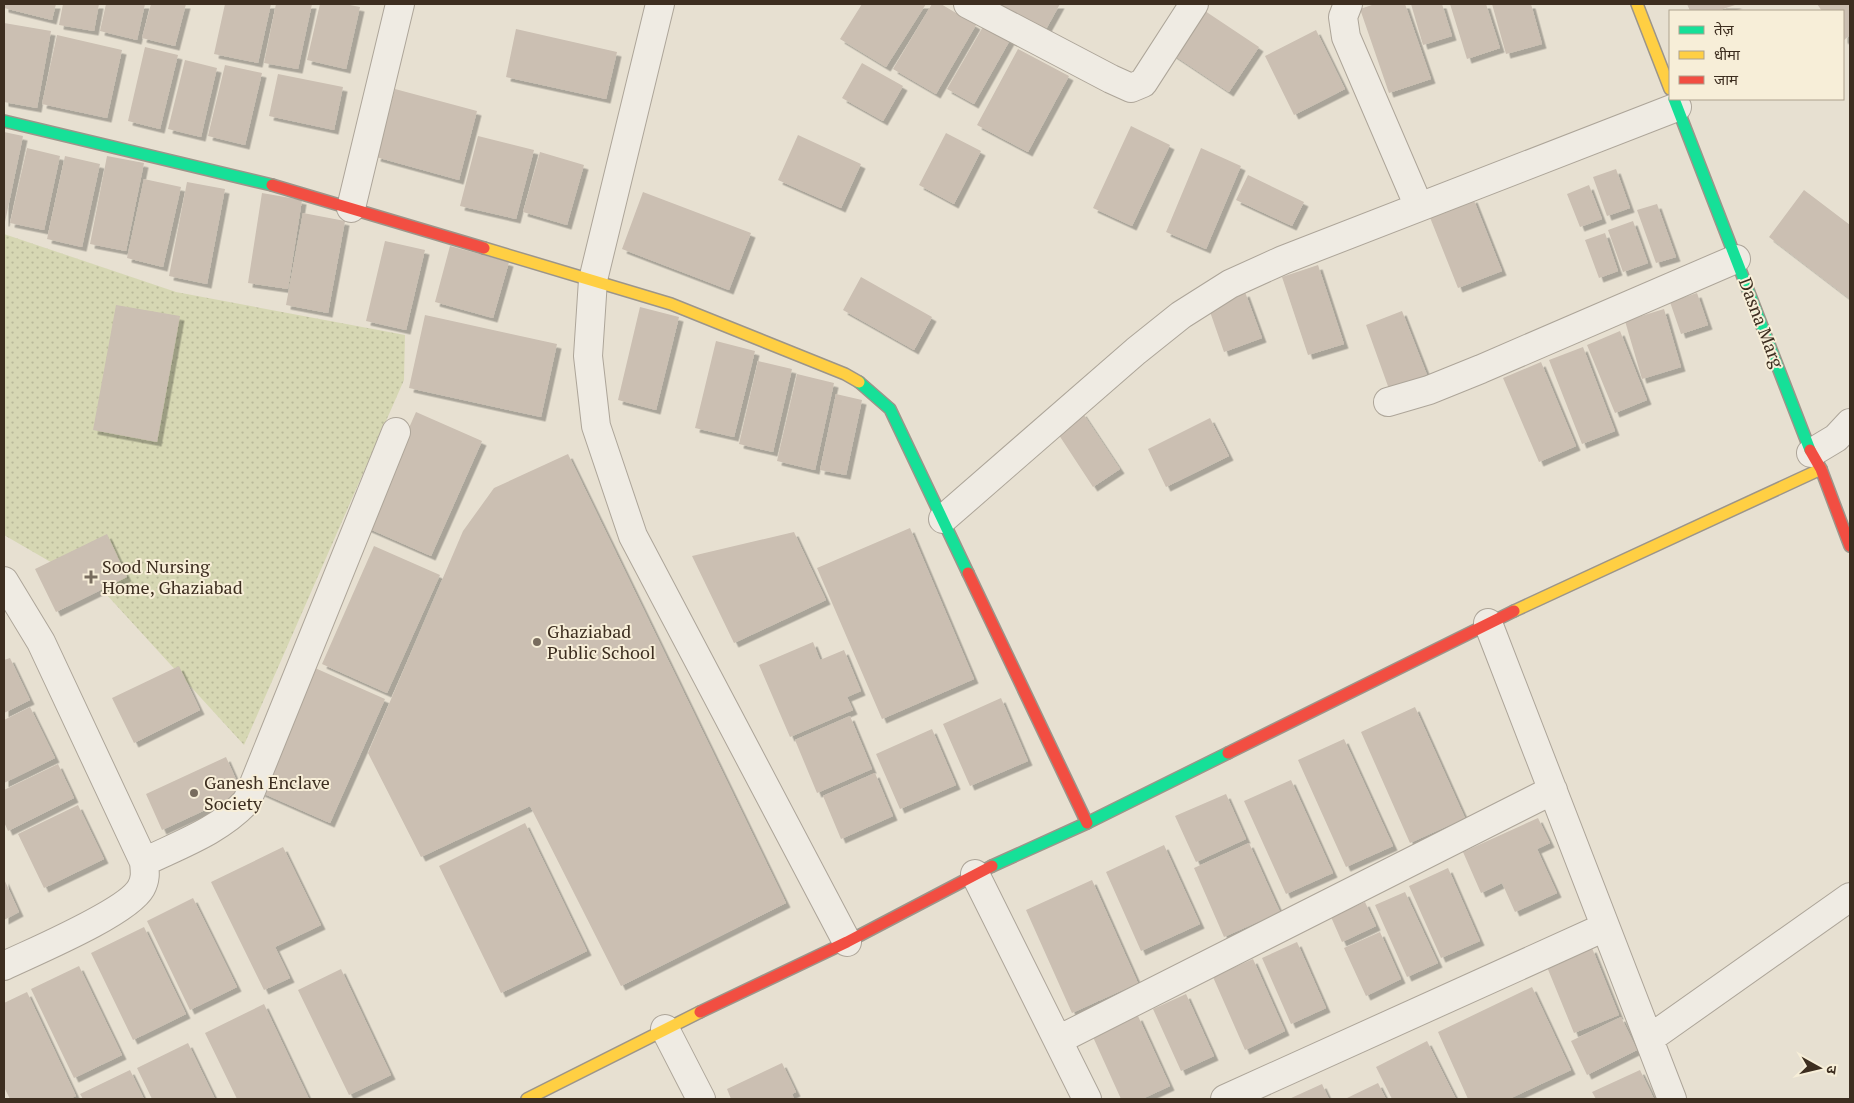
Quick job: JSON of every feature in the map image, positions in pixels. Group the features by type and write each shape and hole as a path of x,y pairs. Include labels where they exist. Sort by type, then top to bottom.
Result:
{"street":[{"path":"351,208 400,4"},
{"path":"660,4 593,280 588,356 596,426 634,536 847,942"},
{"path":"968,4 1111,80 1131,88 1143,83 1194,4"},
{"path":"1348,4 1343,17 1346,37 1418,207"},
{"name":"Dasna Marg","path":"1637,4 1669,85"},
{"path":"943,519 1181,314 1239,280 1283,260 1418,207 1669,100"},
{"name":"Dasna Marg","path":"1675,100 1850,546"},
{"path":"4,120 280,187 671,304 845,374 867,387 890,409 1087,823"},
{"path":"1388,402 1429,390 1481,369 1736,259"},
{"path":"527,1099 665,1029 847,942 975,874 1087,823 1488,622 1816,461 1850,423"},
{"path":"144,862 212,830 232,817 247,801 396,432"},
{"path":"4,581 40,642 144,862 145,879 140,890 117,911 4,966"},
{"path":"1488,622 1672,1099"},
{"path":"1058,1040 1553,790"},
{"path":"975,874 1087,1099"},
{"path":"1649,1039 1850,897"},
{"path":"1225,1099 1605,927"},
{"path":"665,1029 701,1099"}],"green space":[{"path":"4,234 176,292 405,335 404,380 244,745 106,594 4,535"}],"building":[{"path":"4,4 56,4 52,20 4,8"},
{"path":"63,4 99,4 94,31 59,25"},
{"path":"106,4 145,4 137,40 100,31"},
{"path":"151,4 186,4 175,46 142,38"},
{"path":"225,4 271,4 258,63 214,54"},
{"path":"276,4 312,4 298,69 264,63"},
{"path":"320,4 345,4 360,7 346,69 307,60"},
{"path":"862,4 926,4 886,67 840,39"},
{"path":"932,4 941,4 976,25 936,94 893,69"},
{"path":"994,4 1060,4 1045,31"},
{"path":"1375,4 1405,4 1431,79 1389,93 1360,9"},
{"path":"1411,4 1442,4 1452,36 1423,45"},
{"path":"1450,4 1486,4 1500,48 1467,59"},
{"path":"1492,4 1531,4 1542,44 1506,54"},
{"path":"1687,4 1738,4 1720,10 1690,10"},
{"path":"1817,4 1850,4 1850,35 1844,40 1844,10 1821,10"},
{"path":"1202,9 1259,47 1229,92 1172,54"},
{"path":"4,23 51,31 37,108 4,102"},
{"path":"984,25 1010,40 974,104 947,89"},
{"path":"516,29 617,52 606,99 506,77"},
{"path":"1316,30 1345,89 1294,115 1265,56"},
{"path":"57,35 122,50 107,118 42,104"},
{"path":"145,47 178,55 160,129 128,121"},
{"path":"1018,49 1069,76 1028,152 977,125"},
{"path":"185,60 217,68 201,137 168,129"},
{"path":"862,63 903,86 883,121 842,98"},
{"path":"225,65 262,73 245,145 208,136"},
{"path":"278,74 343,87 334,130 269,116"},
{"path":"395,89 477,111 459,180 376,157"},
{"path":"1131,126 1170,145 1132,226 1093,208"},
{"path":"4,132 23,136 5,222 4,222"},
{"path":"946,133 981,151 954,204 919,185"},
{"path":"798,135 861,164 841,208 778,180"},
{"path":"478,136 534,150 516,219 460,206"},
{"path":"27,148 60,156 44,230 10,223"},
{"path":"1201,148 1241,166 1206,249 1166,232"},
{"path":"540,152 584,165 567,225 523,212"},
{"path":"65,156 100,164 82,247 47,239"},
{"path":"107,156 144,163 126,251 90,244"},
{"path":"1616,169 1630,208 1607,216 1593,177"},
{"path":"1248,175 1304,202 1292,226 1236,200"},
{"path":"144,179 181,187 163,267 127,258"},
{"path":"187,182 225,189 207,284 169,276"},
{"path":"1589,185 1602,219 1580,227 1567,194"},
{"path":"1804,190 1850,225 1850,299 1769,237"},
{"path":"643,192 751,233 729,290 622,249"},
{"path":"262,193 302,200 288,289 248,283"},
{"path":"1473,198 1502,271 1458,288 1429,215"},
{"path":"1657,204 1676,257 1656,263 1637,210"},
{"path":"303,213 345,221 328,313 286,305"},
{"path":"1633,221 1648,263 1623,272 1608,230"},
{"path":"1605,233 1618,271 1599,278 1585,240"},
{"path":"385,241 425,250 406,330 366,321"},
{"path":"450,246 509,262 493,318 435,302"},
{"path":"1318,265 1344,344 1308,355 1282,277"},
{"path":"861,277 932,317 914,350 843,310"},
{"path":"1245,292 1262,338 1224,352 1208,306"},
{"path":"1697,293 1708,325 1681,334 1670,302"},
{"path":"116,305 180,316 157,442 93,430"},
{"path":"640,307 679,317 656,410 618,400"},
{"path":"1664,309 1681,367 1642,379 1625,321"},
{"path":"1402,311 1427,375 1389,389 1366,325"},
{"path":"425,315 557,344 541,417 409,388"},
{"path":"1620,331 1647,400 1615,413 1587,345"},
{"path":"716,341 755,351 734,437 695,428"},
{"path":"1583,347 1615,431 1582,444 1549,360"},
{"path":"758,361 792,369 773,452 739,444"},
{"path":"1541,362 1576,446 1539,462 1503,378"},
{"path":"797,374 834,383 815,470 777,461"},
{"path":"836,394 862,400 846,475 820,470"},
{"path":"416,412 482,441 431,556 365,527"},
{"path":"1082,412 1120,469 1093,487 1055,429"},
{"path":"1210,418 1229,456 1166,487 1148,449"},
{"name":"Ghaziabad Public School","path":"568,454 786,903 621,986 530,806 421,857 368,753 463,531 494,488"},
{"path":"910,528 974,679 882,719 817,568"},
{"path":"794,532 826,600 734,643 692,556"},
{"path":"107,534 127,577 56,612 35,569"},
{"path":"374,546 440,575 387,693 322,664"},
{"path":"813,642 820,660 844,650 861,691 847,697 853,710 790,737 759,665"},
{"path":"10,658 30,700 4,713 4,660"},
{"path":"179,666 200,710 134,743 112,698"},
{"path":"315,668 385,699 330,823 260,792"},
{"path":"1001,698 1028,761 970,786 943,724"},
{"path":"30,707 55,758 4,783 4,720"},
{"path":"1415,707 1465,818 1410,843 1361,732"},
{"path":"850,716 872,769 817,793 795,740"},
{"path":"932,729 956,785 900,809 876,754"},
{"path":"1344,739 1393,846 1346,867 1298,760"},
{"name":"Ganesh Enclave Society","path":"226,757 242,793 162,830 146,794"},
{"path":"58,764 74,798 8,831 4,822 4,790"},
{"path":"875,773 893,816 841,839 823,796"},
{"path":"1291,780 1333,873 1286,894 1244,801"},
{"path":"1226,794 1246,839 1196,862 1175,816"},
{"path":"78,805 104,859 44,888 18,834"},
{"path":"1538,818 1550,843 1537,849 1557,893 1515,912 1502,883 1481,893 1463,852"},
{"path":"525,823 587,951 501,993 439,866"},
{"path":"1249,843 1280,912 1224,937 1194,868"},
{"path":"1164,845 1200,924 1141,951 1106,872"},
{"path":"283,847 321,925 275,947 290,978 264,990 211,882"},
{"path":"1448,868 1480,941 1441,958 1409,886"},
{"path":"4,879 19,912 4,920"},
{"path":"1092,880 1138,983 1072,1013 1026,910"},
{"path":"1405,892 1438,963 1407,977 1375,905"},
{"path":"193,898 237,987 190,1010 147,921"},
{"path":"1365,902 1376,926 1342,942 1331,917"},
{"path":"144,927 186,1014 133,1040 91,953"},
{"path":"1380,932 1401,979 1366,996 1344,948"},
{"path":"1297,942 1326,1008 1291,1024 1262,958"},
{"path":"1592,948 1619,1015 1574,1033 1547,967"},
{"path":"1253,959 1285,1031 1245,1050 1213,977"},
{"path":"79,966 122,1055 74,1078 31,989"},
{"path":"341,969 391,1075 349,1095 298,990"},
{"path":"1532,987 1571,1070 1509,1099 1468,1099 1438,1032"},
{"path":"27,992 76,1096 69,1099 10,1099 4,1087 4,1003"},
{"path":"1186,994 1214,1056 1181,1071 1153,1009"},
{"path":"264,1004 309,1099 237,1099 205,1033"},
{"path":"1138,1016 1170,1086 1142,1099 1121,1099 1093,1037"},
{"path":"1621,1017 1637,1050 1587,1075 1571,1041"},
{"path":"1427,1041 1456,1099 1392,1099 1376,1067"},
{"path":"188,1043 215,1099 152,1099 137,1068"},
{"path":"782,1063 796,1092 792,1094 794,1099 731,1099 727,1089"},
{"path":"130,1070 144,1099 83,1099 80,1094"},
{"path":"1640,1070 1654,1099 1596,1099 1592,1092"},
{"path":"1378,1083 1386,1099 1345,1099"},
{"path":"1322,1084 1329,1099 1289,1099"}],"traffic: fast":[{"path":"1674,100 1810,450"},
{"path":"4,121 272,185"},
{"path":"859,382 890,409 968,573"},
{"path":"992,866 1087,823 1228,753"}],"traffic: slow":[{"path":"1637,4 1669,86"},
{"path":"484,248 671,304 845,374 859,382"},
{"path":"1514,611 1821,469"},
{"path":"527,1099 700,1012"}],"traffic: jam":[{"path":"272,185 484,248"},
{"path":"1810,450 1821,469 1850,546"},
{"path":"968,573 1087,823"},
{"path":"1228,753 1514,611"},
{"path":"700,1012 847,942 992,866"}],"place":[{"name":"Sood Nursing Home, Ghaziabad","path":"91,577"},
{"name":"Ghaziabad Public School","path":"537,642"},
{"name":"Ganesh Enclave Society","path":"194,793"}]}
